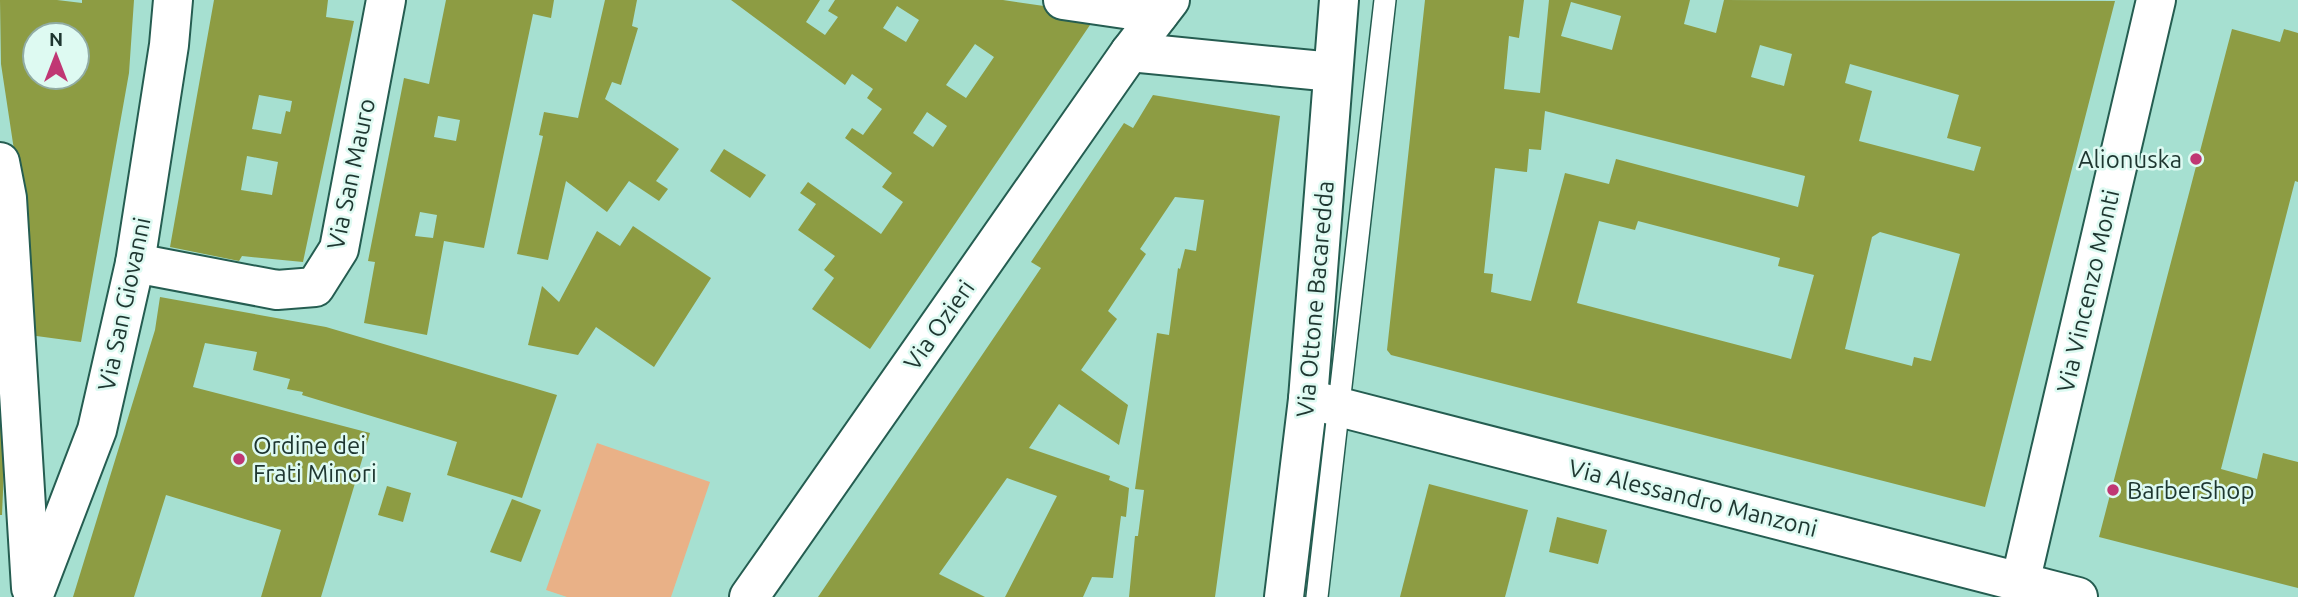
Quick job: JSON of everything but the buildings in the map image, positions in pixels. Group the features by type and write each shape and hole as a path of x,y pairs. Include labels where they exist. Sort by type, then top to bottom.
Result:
{"street":[{"name":"Via San Giovanni","path":"32,597 97,430 135,263 169,45 173,0"},
{"name":"Via San Mauro","path":"135,263 277,290 315,287 340,249 386,0"},
{"path":"1063,0 1164,7"},
{"name":"Via Ottone Bacaredda","path":"1284,597 1324,403 1333,72 1339,0"},
{"name":"Via Vincenzo Monti","path":"2020,583 2157,0"},
{"name":"Via Ozieri","path":"749,597 1164,7"},
{"path":"1130,52 1333,72"},
{"path":"0,162 7,198 32,597"},
{"name":"Via Alessandro Manzoni","path":"1324,403 2078,597"}],"lane":[{"path":"1317,597 1324,403 1385,0"}],"shaded area":[{"path":"597,443 710,482 671,597 567,597 546,590"}],"place":[{"name":"Alionuska","path":"2196,159"},
{"name":"Ordine dei Frati Minori","path":"239,459"},
{"name":"BarberShop","path":"2113,490"}]}
